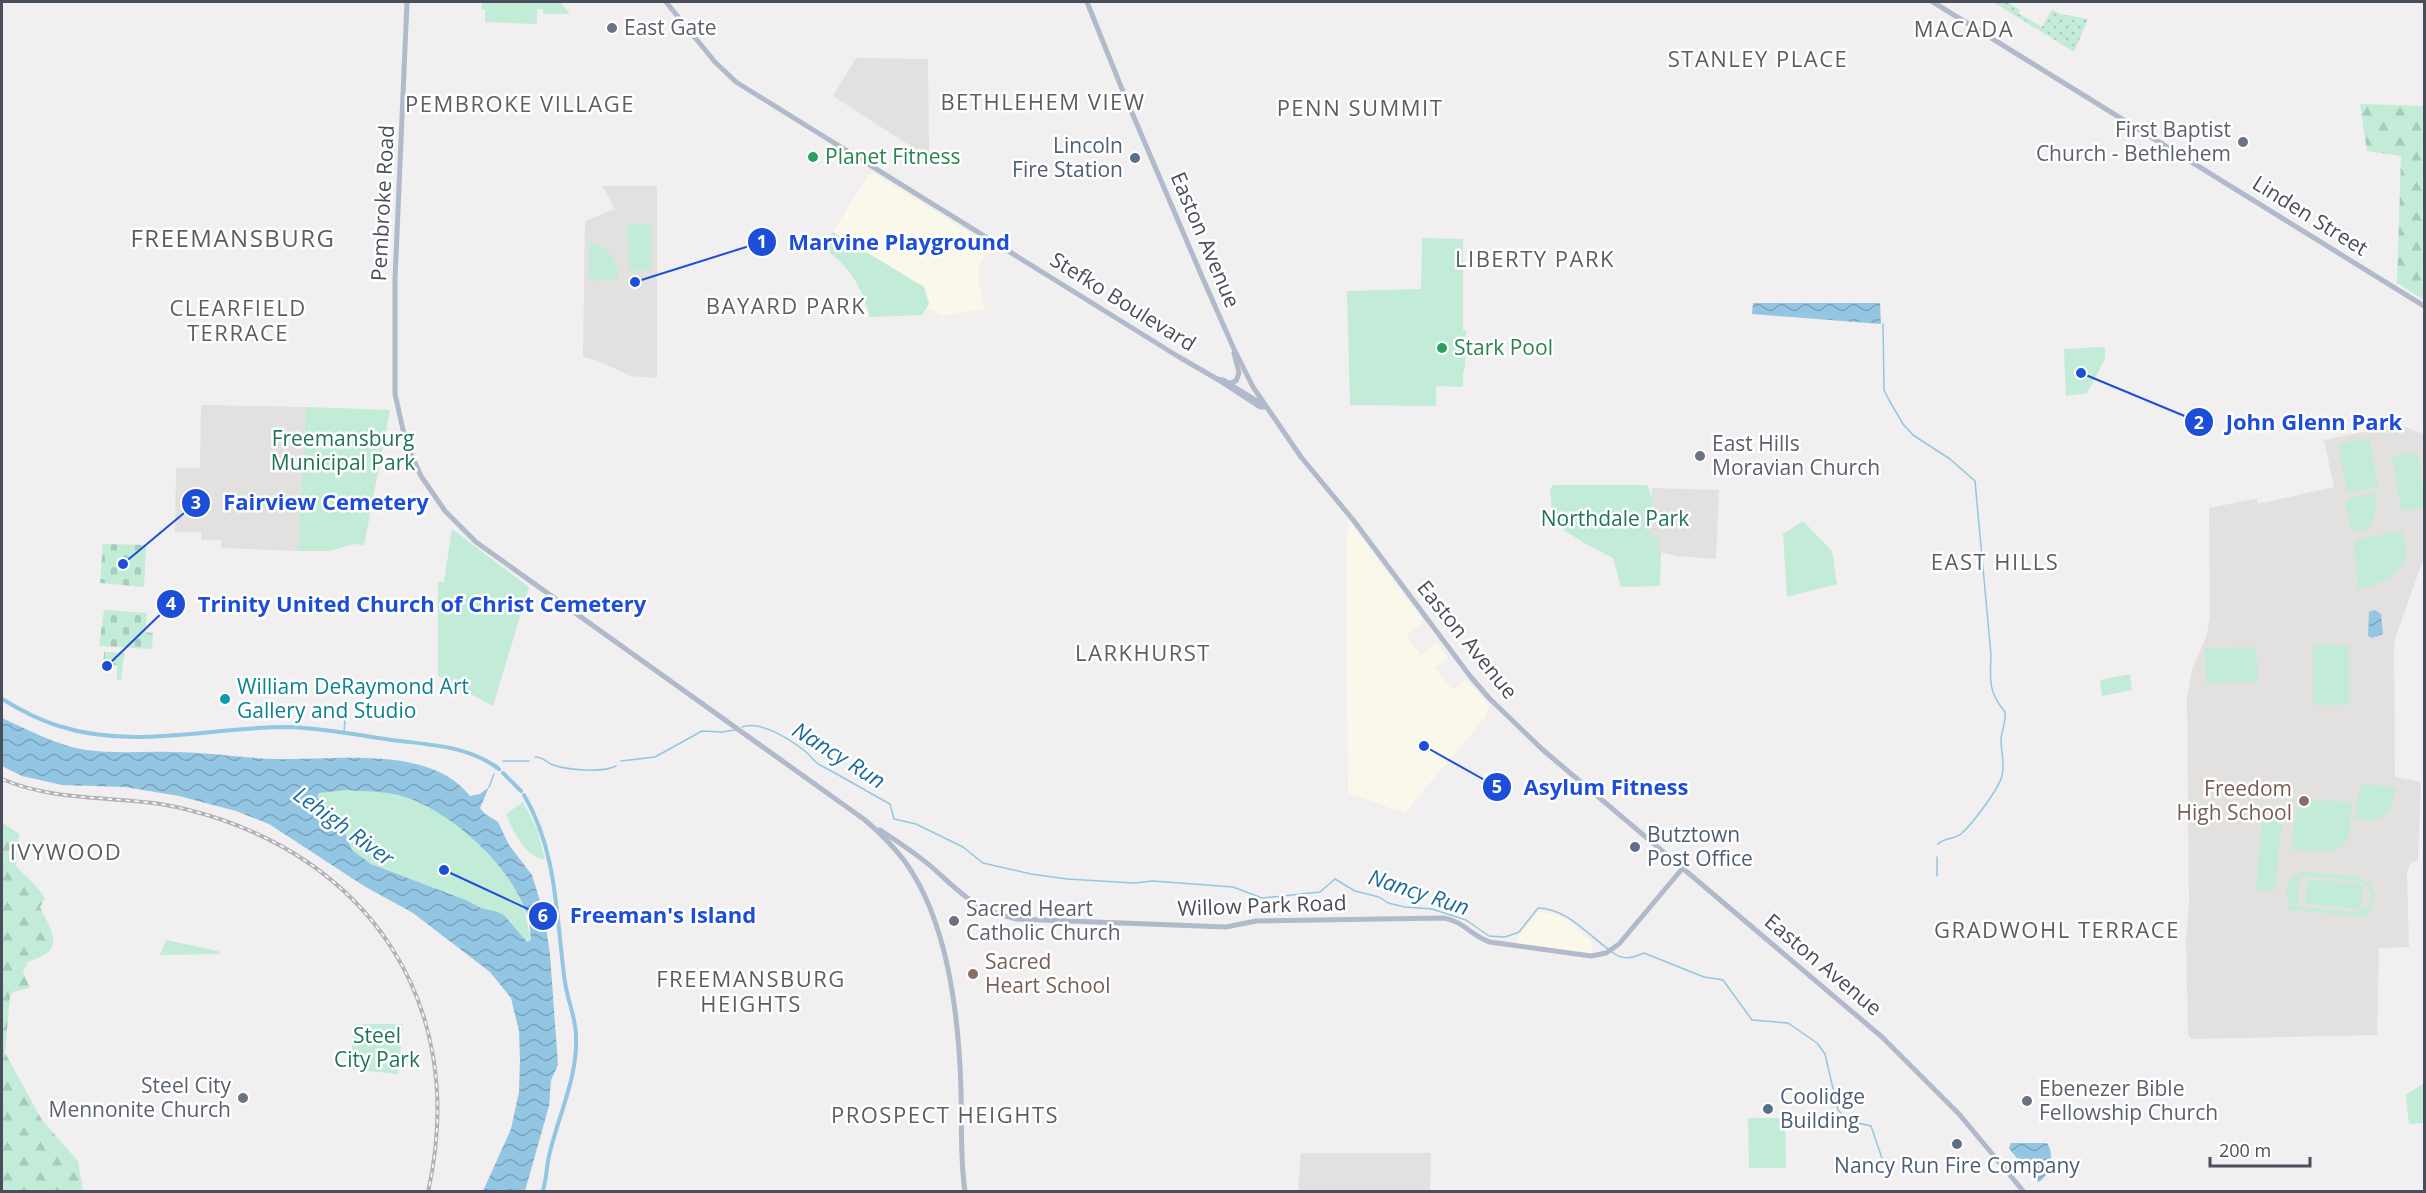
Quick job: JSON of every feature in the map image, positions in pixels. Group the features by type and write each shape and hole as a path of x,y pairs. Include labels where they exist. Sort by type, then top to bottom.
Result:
{"main road":[{"name":"Pembroke Road","path":"407,2 395,279 394,372 397,407 406,443 417,470 436,500 462,530 499,559 865,820"},
{"name":"Stefko Boulevard","path":"666,2 715,62 736,82 1260,407 1266,406"},
{"name":"Easton Avenue","path":"1087,2 1124,94 1234,349 1266,406 1301,457 1360,528 1480,689 1543,750 1882,1037 1959,1114 2024,1191"},
{"name":"Linden Street","path":"1934,2 2424,306"},
{"path":"1230,383 1236,381 1239,373 1234,349"},
{"name":"Stefko Boulevard","path":"1217,379 1230,383 1266,406"},
{"path":"865,820 904,860 922,892 938,930 960,1049 962,1161 965,1191"},
{"name":"Willow Park Road","path":"865,820 932,868 969,901 996,914 1017,919 1226,927 1256,921 1444,918 1456,921 1474,935 1490,942 1578,956 1596,956 1613,949 1625,938 1682,869"}],"shaded area":[{"path":"856,58 928,59 929,158 833,96"},
{"path":"874,173 987,244 988,249 979,265 978,277 984,309 943,316 927,308 929,301 924,287 833,232 868,175"},
{"path":"602,186 657,186 657,378 630,376 599,361 583,357 585,221 615,209"},
{"path":"201,405 306,407 298,551 221,548 221,540 201,540 201,532 175,532 176,468 200,468"},
{"path":"2368,420 2399,425 2424,434 2424,557 2394,646 2395,777 2421,782 2418,860 2410,864 2407,873 2409,947 2379,948 2377,1035 2192,1039 2188,1035 2186,937 2189,905 2187,699 2192,670 2206,637 2210,618 2209,508 2254,499 2257,499 2258,504 2334,487 2324,440 2368,431"},
{"path":"1652,488 1719,490 1716,559 1677,556 1650,550"},
{"path":"1349,521 1424,622 1406,636 1421,655 1437,643 1448,658 1435,668 1453,690 1466,679 1489,705 1486,716 1405,813 1348,793 1346,542"},
{"path":"1538,912 1566,918 1592,942 1591,954 1517,943 1519,935"},
{"path":"1301,1153 1431,1153 1430,1191 1298,1191"}],"green space":[{"path":"482,2 560,2 570,14 543,14 543,9 537,9 537,24 485,22 485,10 481,9"},
{"path":"1993,2 2010,2 2020,10 2018,13 2042,27 2052,10 2060,14 2088,19 2074,52"},
{"path":"2360,104 2424,106 2424,300 2397,283 2401,156 2367,151"},
{"path":"627,224 651,224 652,270 629,271"},
{"name":"BAYARD PARK","path":"833,232 924,287 929,304 922,315 870,317 854,278 842,263 825,249"},
{"path":"1422,238 1463,239 1463,330 1466,330 1463,387 1436,386 1436,406 1350,405 1347,291 1421,289"},
{"path":"589,242 602,247 611,255 617,266 617,280 589,281"},
{"path":"2102,347 2105,349 2105,359 2087,393 2066,396 2064,349"},
{"name":"Freemansburg Municipal Park","path":"306,407 390,410 364,545 353,544 330,551 298,551"},
{"path":"2369,438 2378,487 2347,492 2338,443"},
{"path":"2417,452 2424,489 2424,507 2402,511 2392,456"},
{"name":"Northdale Park","path":"1553,485 1647,485 1652,498 1650,548 1651,536 1659,537 1658,549 1650,550 1661,551 1660,586 1621,587 1613,558 1553,523 1550,489"},
{"path":"2375,493 2376,512 2370,525 2367,529 2351,531 2345,501"},
{"path":"1803,521 1832,551 1837,584 1787,597 1783,534"},
{"path":"452,529 529,587 493,706 438,676 438,582 444,582"},
{"path":"2401,531 2406,543 2403,563 2389,577 2358,589 2354,543 2356,540"},
{"path":"103,544 146,545 144,587 100,583"},
{"path":"104,610 147,613 145,632 153,633 152,649 99,646"},
{"path":"2315,645 2347,645 2349,647 2349,705 2313,705 2313,647"},
{"path":"2256,647 2258,681 2206,684 2205,648"},
{"path":"104,652 124,653 121,680 117,680 117,665 103,667"},
{"path":"2130,674 2132,690 2102,696 2100,680"},
{"path":"2362,784 2396,788 2392,805 2379,818 2354,819"},
{"path":"348,790 404,796 457,825 485,850 508,878 524,910 531,940 527,942 495,911 481,908 466,900 371,864 352,850 338,816 317,797 319,793"},
{"path":"2299,798 2352,803 2349,838 2330,851 2291,849"},
{"path":"523,802 537,829 545,859 538,858 526,849 506,814"},
{"path":"2263,817 2282,819 2275,891 2256,890"},
{"path":"2,822 19,834 16,866 36,886 45,899 40,907 53,935 49,951 28,962 23,972 30,988 15,991 10,995 5,1053 42,1120 78,1161 83,1191 2,1191"},
{"path":"2299,873 2359,877 2370,884 2375,895 2372,906 2366,913 2369,917 2288,910 2288,906 2292,906 2287,895 2288,884","holes":["2300,877 2359,881 2365,884 2371,895 2368,905 2360,911 2297,905"]},
{"path":"2308,879 2363,884 2361,909 2305,904"},
{"path":"166,940 218,951 220,954 160,955"},
{"name":"Steel City Park","path":"355,1024 403,1024 398,1074 349,1069"},
{"path":"2424,1083 2424,1123 2409,1124 2406,1095"},
{"path":"1748,1118 1785,1118 1786,1168 1749,1168"}],"water":[{"path":"1753,303 1880,303 1881,324 1752,314"},
{"path":"2375,610 2381,614 2383,634 2372,638 2368,636 2369,612"},
{"path":"2,718 54,741 87,750 186,752 274,759 379,759 406,762 431,769 453,780 470,796 480,794 489,787 480,808 498,822 509,845 532,875 544,914 550,954 558,1065 551,1080 549,1106 525,1191 483,1191 511,1129 519,1092 519,1031 511,998 490,972 413,913 364,886 269,824 236,811 179,796 125,787 62,785 22,776 2,766","holes":["348,790 404,796 429,807 465,832 482,847 510,881 528,918 531,940 527,942 504,915 371,864 352,850 338,816 317,797 319,793"]},
{"path":"2011,1143 2047,1143 2051,1153 2051,1164 2043,1179 2039,1182 2029,1172 2009,1148"}],"waterway":[{"path":"1883,324 1884,390 1903,424 1913,435 1950,459 1975,481 1991,655 1991,685 1999,705 2005,712 2001,739 2003,771 2000,782 1985,806 1962,833 1938,844"},
{"path":"2,699 44,721 87,733 144,737 258,728 314,729 451,748 476,756 499,769"},
{"path":"344,734 346,704"},
{"name":"Nancy Run","path":"742,727 758,726 784,737 806,752 818,764 890,804 894,819 916,824 963,847 983,863 1031,874 1067,879 1134,883 1153,881 1233,887 1262,898 1320,892 1335,879 1355,891 1379,897 1388,903 1432,909 1466,920 1489,936 1505,937 1519,932 1538,908 1548,909 1567,917 1608,949"},
{"name":"Nancy Run","path":"621,761 655,757 702,731 735,730"},
{"name":"Nancy Run","path":"535,757 567,768 602,770 616,766"},
{"name":"Nancy Run","path":"503,761 529,761"},
{"path":"503,773 521,791"},
{"name":"Nancy Run","path":"489,787 494,774"},
{"path":"524,795 535,817 550,863 565,982 575,1022 576,1036 571,1081 553,1141 542,1192"},
{"path":"1937,857 1937,876"},
{"name":"Nancy Run","path":"1612,952 1620,957 1628,958 1644,953 1704,977 1723,980 1752,1020 1788,1023 1817,1043 1825,1054 1838,1110 1849,1121 1871,1126 1885,1167"}],"railway":[{"path":"2,779 24,787 69,796 162,804 185,809 250,831 306,862 354,901 391,947 418,1001 434,1060 437,1124 428,1192"}],"place":[{"name":"East Gate","path":"612,28"},
{"name":"First Baptist Church - Bethlehem","path":"2243,142"},
{"name":"Planet Fitness","path":"813,157"},
{"name":"Lincoln Fire Station","path":"1135,158"},
{"name":"Marvine Playground","path":"635,282"},
{"name":"Stark Pool","path":"1442,348"},
{"name":"John Glenn Park","path":"2081,373"},
{"name":"East Hills Moravian Church","path":"1700,456"},
{"name":"Fairview Cemetery","path":"123,564"},
{"name":"Trinity United Church of Christ Cemetery","path":"107,666"},
{"name":"William DeRaymond Art Gallery and Studio","path":"225,699"},
{"name":"Asylum Fitness","path":"1424,746"},
{"name":"Freedom High School","path":"2304,801"},
{"name":"Butztown Post Office","path":"1635,847"},
{"name":"Freeman's Island","path":"444,870"},
{"name":"Sacred Heart Catholic Church","path":"954,921"},
{"name":"Sacred Heart School","path":"973,974"},
{"name":"Steel City Mennonite Church","path":"243,1098"},
{"name":"Ebenezer Bible Fellowship Church","path":"2027,1101"},
{"name":"Coolidge Building","path":"1768,1109"},
{"name":"Nancy Run Fire Company","path":"1957,1144"}],"district":[{"name":"MACADA","path":"1964,29"},
{"name":"STANLEY PLACE","path":"1758,59"},
{"name":"BETHLEHEM VIEW","path":"1043,102"},
{"name":"PEMBROKE VILLAGE","path":"520,104"},
{"name":"PENN SUMMIT","path":"1360,108"},
{"name":"FREEMANSBURG","path":"233,239"},
{"name":"LIBERTY PARK","path":"1535,259"},
{"name":"BAYARD PARK","path":"786,306"},
{"name":"CLEARFIELD TERRACE","path":"238,320"},
{"name":"EAST HILLS","path":"1995,562"},
{"name":"LARKHURST","path":"1143,653"},
{"name":"IVYWOOD","path":"66,852"},
{"name":"GRADWOHL TERRACE","path":"2057,930"},
{"name":"FREEMANSBURG HEIGHTS","path":"751,992"},
{"name":"PROSPECT HEIGHTS","path":"945,1115"}],"water label":[{"name":"Lehigh River","path":"344,826"}]}
